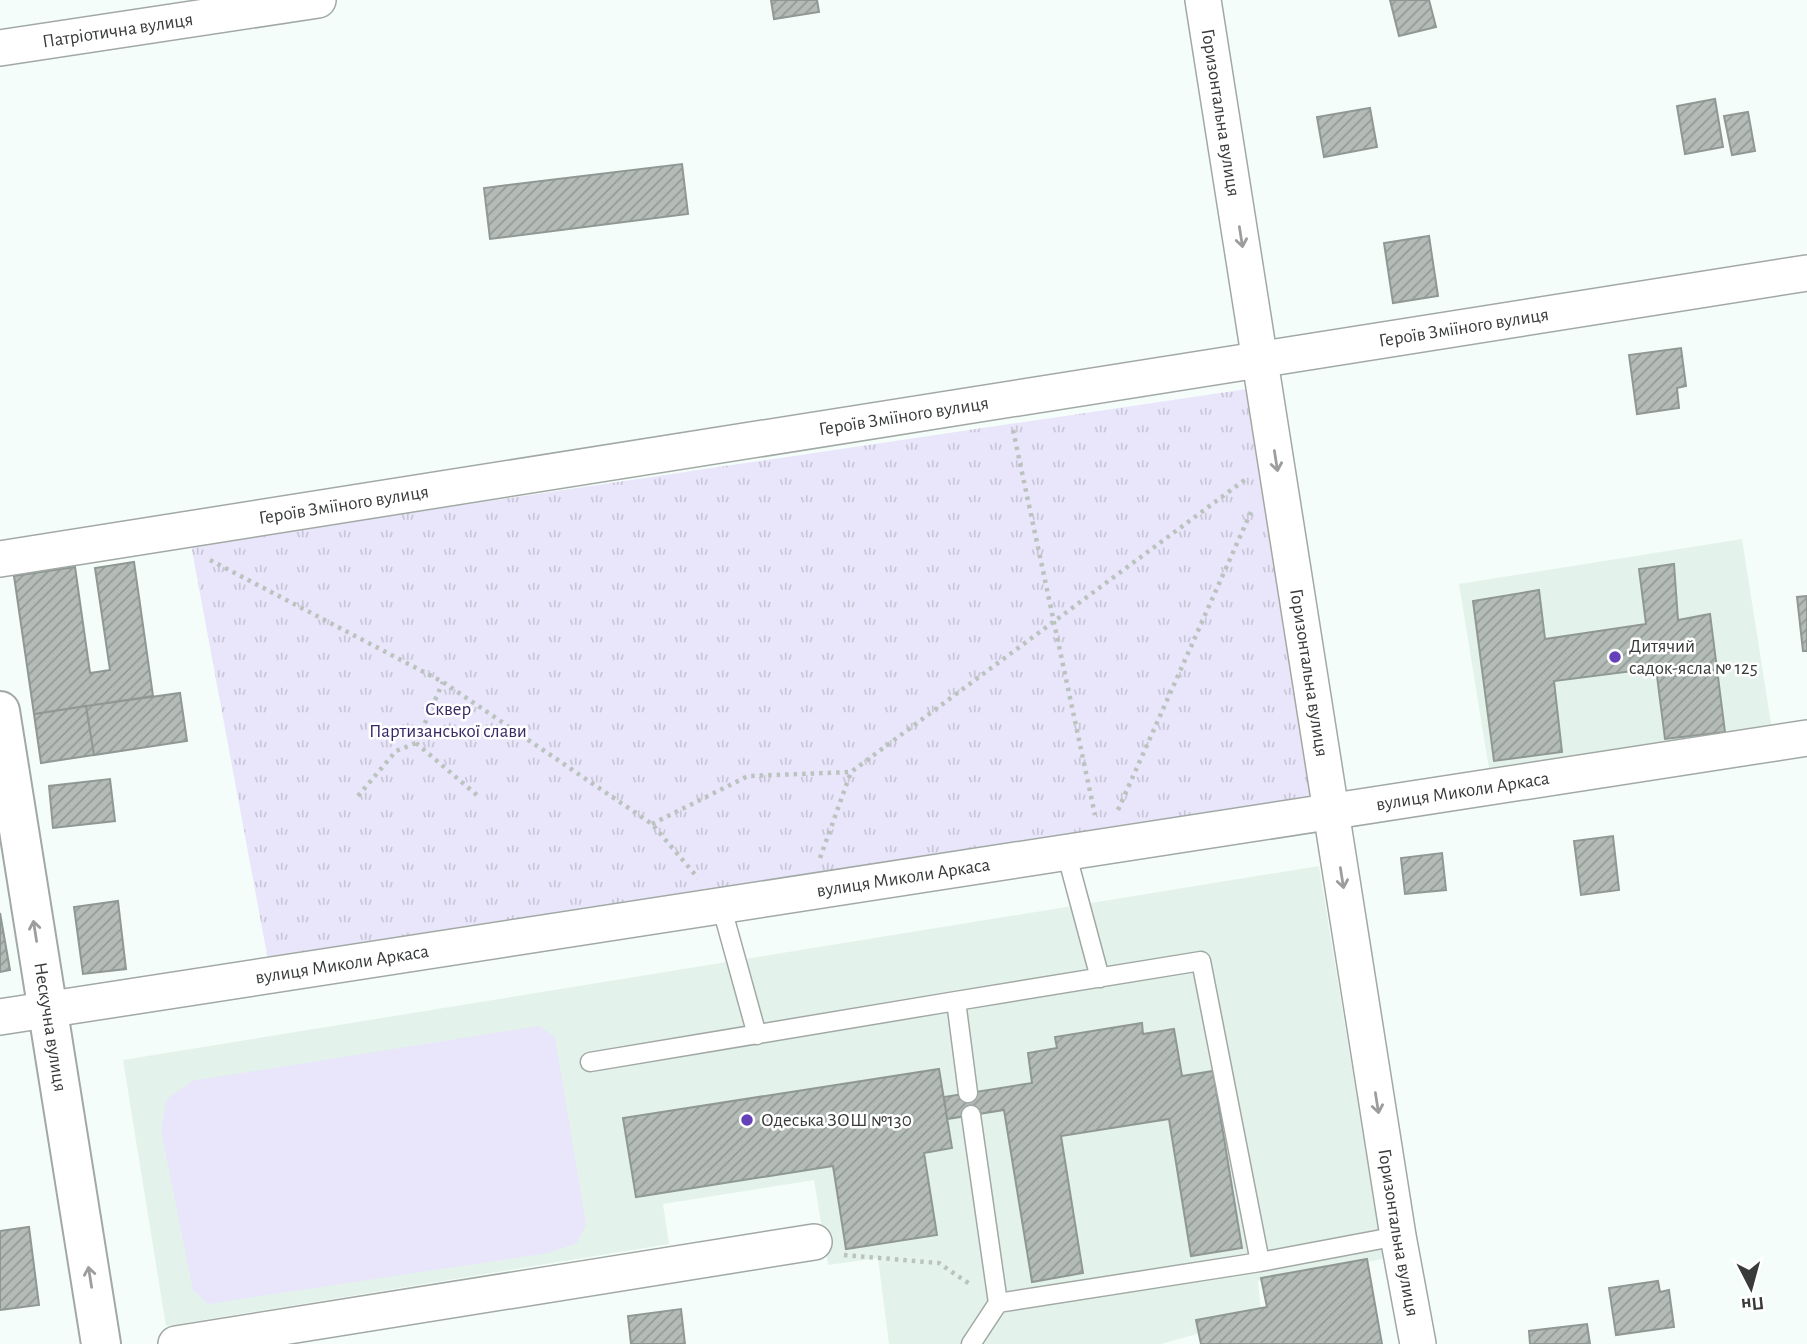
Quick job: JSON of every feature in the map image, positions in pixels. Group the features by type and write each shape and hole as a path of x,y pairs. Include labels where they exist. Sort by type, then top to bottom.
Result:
{"street":[{"name":"Патріотична вулиця","path":"0,48 318,0"},
{"name":"Горизонтальна вулиця","path":"1203,0 1398,1236 1418,1344"},
{"name":"Героїв Зміїного вулиця","path":"0,559 1807,273"},
{"name":"Нескучна вулиця","path":"0,711 101,1344"},
{"name":"вулиця Миколи Аркаса","path":"0,1017 1807,738"},
{"path":"176,1344 814,1242"}],"lane":[{"path":"1066,852 1100,978"},
{"path":"721,905 757,1035"},
{"path":"590,1062 1201,961 1260,1262"},
{"path":"956,1001 968,1093"},
{"path":"971,1115 998,1303 971,1344"},
{"path":"998,1303 1260,1262 1398,1236"}],"path":[{"path":"1007,399 1102,846"},
{"path":"808,892 851,772 1275,457"},
{"path":"1102,846 1253,507"},
{"path":"160,534 443,682 652,824 721,905"},
{"path":"358,796 396,751 416,743 443,682"},
{"path":"416,743 478,796"},
{"path":"652,824 748,776 851,772"},
{"path":"814,1242 845,1255 939,1263 998,1303"}],"shaded area":[{"name":"Дитячий садок-ясла № 125","path":"1742,539 1772,730 1490,775 1459,584"},
{"name":"Одеська ЗОШ №130","path":"1319,866 1383,1259 1258,1281 1261,1316 1161,1344 889,1344 878,1258 828,1265 814,1180 663,1204 669,1244 166,1326 123,1060"}],"green space":[{"name":"Сквер Партизанської слави","path":"1247,389 1312,798 268,960 191,545"},
{"path":"539,1026 555,1037 586,1224 577,1243 548,1253 208,1304 193,1290 161,1130 167,1099 192,1081"}],"building":[{"path":"771,0 817,0 819,12 774,19"},
{"path":"1390,0 1429,0 1436,27 1399,36"},
{"path":"1715,99 1723,147 1685,154 1677,106"},
{"path":"1370,108 1377,147 1324,157 1317,117"},
{"path":"1748,112 1755,151 1732,155 1724,116"},
{"path":"682,164 688,214 490,239 484,188"},
{"path":"1429,236 1438,296 1393,303 1384,243"},
{"path":"1681,348 1686,386 1677,388 1679,408 1637,414 1629,355"},
{"path":"134,562 153,696 34,714 14,576 75,567 90,673 110,670 95,568"},
{"path":"1674,564 1678,620 1710,614 1725,732 1665,739 1656,668 1554,681 1562,752 1494,761 1473,601 1539,590 1545,639 1646,624 1639,569"},
{"path":"1807,596 1807,651 1803,651 1797,597"},
{"path":"180,693 187,741 94,755 86,706"},
{"path":"86,706 94,755 41,763 34,714"},
{"path":"110,779 115,821 53,828 49,786"},
{"path":"1613,836 1619,890 1581,895 1574,841"},
{"path":"1442,853 1446,890 1405,894 1401,858"},
{"path":"118,901 126,969 83,974 74,907"},
{"path":"0,913 10,970 0,972"},
{"path":"1142,1023 1143,1034 1174,1029 1182,1076 1213,1071 1242,1248 1191,1256 1169,1119 1061,1136 1083,1273 1032,1282 1004,1110 947,1119 944,1097 1032,1083 1028,1053 1057,1048 1055,1037"},
{"path":"939,1069 952,1148 924,1153 937,1235 846,1249 833,1166 636,1197 623,1118"},
{"path":"29,1227 39,1305 0,1310 0,1231"},
{"path":"1367,1259 1382,1344 1201,1344 1196,1320 1267,1307 1261,1278"},
{"path":"1658,1281 1660,1292 1669,1290 1674,1327 1616,1335 1609,1288"},
{"path":"681,1309 685,1344 631,1344 628,1316"},
{"path":"1587,1324 1590,1344 1530,1344 1529,1331"}],"place":[{"name":"Дитячий садок-ясла № 125","path":"1615,657"},
{"name":"Одеська ЗОШ №130","path":"747,1120"}]}
